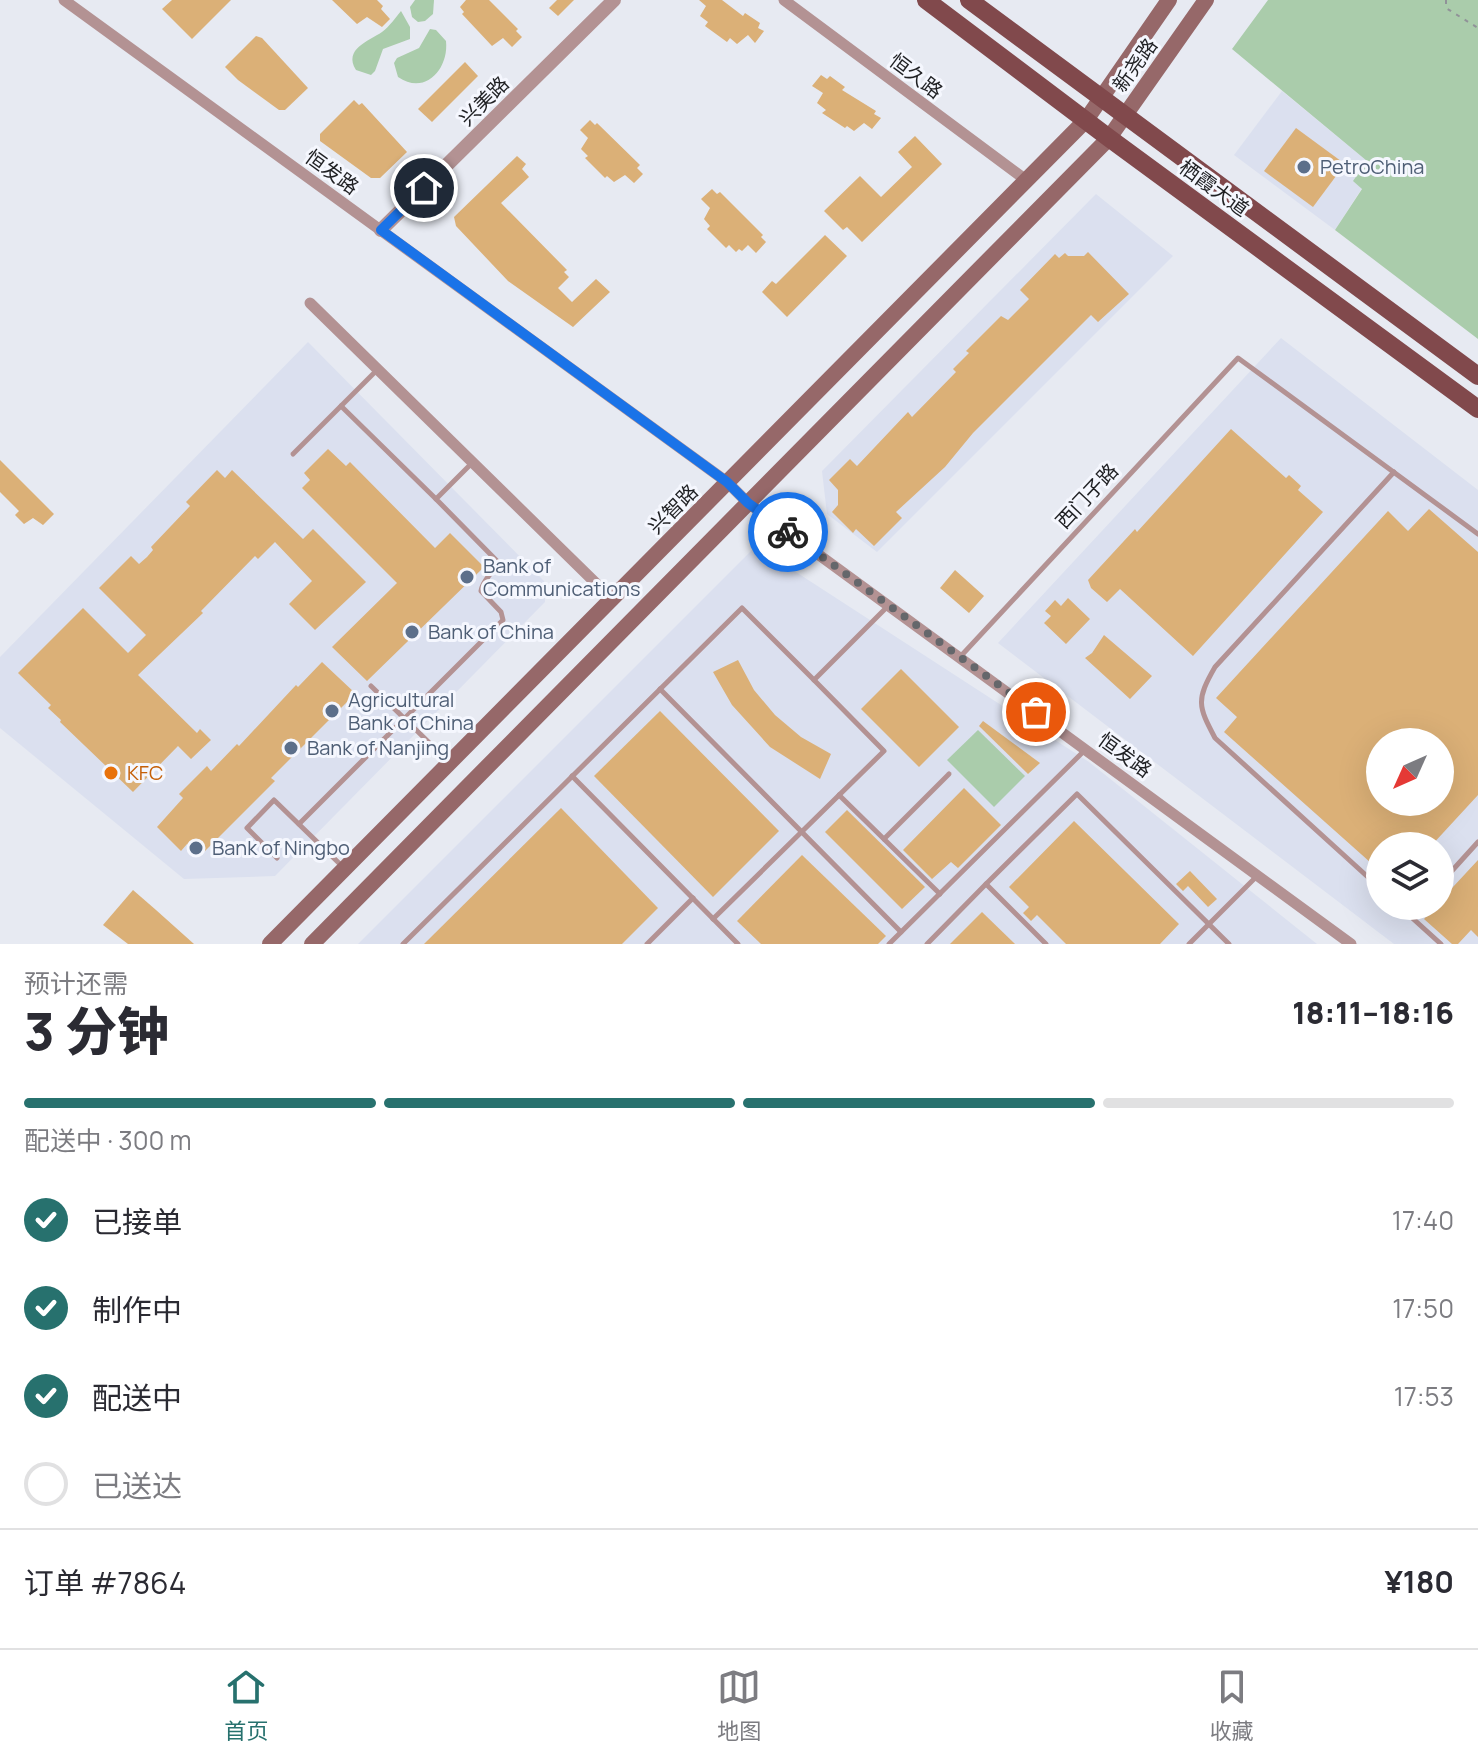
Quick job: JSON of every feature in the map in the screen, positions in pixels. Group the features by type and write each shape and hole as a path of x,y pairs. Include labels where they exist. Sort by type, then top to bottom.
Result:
{"main road":[{"name":"栖霞大道","path":"926,0 1478,409"},
{"name":"栖霞大道","path":"969,0 1478,376"},
{"name":"新尧路","path":"1099,98 1169,0"},
{"name":"新尧路","path":"1124,115 1206,0"},
{"name":"兴智路","path":"270,944 1086,120 1099,98"},
{"path":"312,944 1109,138 1124,115"}],"street":[{"name":"恒发路","path":"64,0 727,482 748,503 1351,944"},
{"name":"兴美路","path":"381,230 614,0"},
{"name":"恒久路","path":"784,0 1026,180"},
{"path":"310,303 612,599"}],"lane":[{"name":"西门子路","path":"960,657 1238,358 1394,472"},
{"path":"293,454 378,369"},
{"path":"299,824 503,620 501,612 481,591 483,582 495,569 497,561 341,406"},
{"path":"436,499 472,462"},
{"path":"1366,875 1215,738 1203,716 1201,692 1215,667 1394,472 1478,534"},
{"path":"814,680 888,606"},
{"path":"403,944 742,608 884,751 713,919"},
{"path":"371,686 449,763"},
{"path":"660,689 901,932"},
{"path":"889,944 1086,749"},
{"path":"884,839 949,774"},
{"path":"572,776 738,944"},
{"path":"927,944 1077,794 1229,944"},
{"path":"839,795 940,894"},
{"path":"277,858 247,828 274,800 345,868"},
{"path":"1454,869 1478,842"},
{"path":"1189,944 1258,875"},
{"path":"986,884 1046,944"},
{"path":"647,944 693,898"},
{"path":"1415,920 1441,944"}],"path":[{"path":"1446,0 1446,8 1478,28"}],"shaded area":[{"path":"1282,91 1367,161 1362,188 1335,230 1234,155"},
{"path":"1096,194 1173,256 877,552 827,514 822,471"},
{"path":"1281,338 1478,490 1478,944 1394,944 998,643"},
{"path":"308,342 544,581 545,602 275,876 184,879 0,728 0,657"},
{"path":"756,546 1089,762 1317,944 358,944"}],"green space":[{"path":"415,0 434,0 433,14 425,21 418,22 412,17 410,7"},
{"path":"1268,0 1478,0 1478,339 1335,230 1362,189 1353,181 1367,161 1232,49"},
{"path":"401,11 410,27 410,39 383,49 371,75 356,70 353,63 355,51 385,30"},
{"path":"430,29 436,30 446,41 444,61 439,70 433,77 417,83 398,77 394,63 397,58 419,48"},
{"path":"978,730 1025,776 994,807 947,760"}],"building":[{"path":"172,0 231,0 192,39 162,9"},
{"path":"332,0 377,0 390,19 382,27 367,17 357,24"},
{"path":"466,0 489,0 522,37 512,47 503,38 492,46 462,14 464,12 460,7"},
{"path":"557,0 574,0 558,16 549,8"},
{"path":"699,0 722,0 743,16 745,13 760,23 758,28 764,31 755,43 748,35 737,44 730,38 727,42 705,26 708,22 700,16 706,6"},
{"path":"256,36 262,38 308,88 285,110 279,110 225,67"},
{"path":"465,62 478,76 432,122 418,109"},
{"path":"821,75 827,79 830,76 845,87 842,90 876,111 874,114 881,118 872,129 864,123 854,131 822,113 826,110 817,103 823,93 812,86"},
{"path":"354,100 359,105 362,103 407,152 380,178 371,178 320,141 320,134"},
{"path":"590,120 595,125 597,123 640,165 637,168 643,174 634,183 625,175 614,182 607,176 605,178 585,158 588,156 581,149 588,138 580,130"},
{"name":"PetroChina","path":"1296,128 1345,164 1313,207 1264,171"},
{"path":"915,136 942,164 862,242 847,227 843,230 824,211 860,176 881,197 912,167 898,152"},
{"path":"517,156 526,164 522,169 529,177 501,203 567,270 564,272 569,277 558,288 572,302 596,279 610,292 573,327 508,281 456,226 454,217"},
{"path":"712,189 717,194 720,192 763,235 761,237 766,242 756,253 748,245 736,252 729,245 726,248 707,229 710,226 704,219 710,208 701,199"},
{"path":"825,235 847,256 787,317 762,292 772,281 776,284"},
{"path":"1088,252 1129,294 1098,322 1091,315 973,433 945,467 896,512 902,518 874,546 856,529 853,533 832,512 838,505 838,490 829,480 850,459 857,466 908,412 912,417 956,372 953,369 969,353 966,351 1001,316 1008,320 1029,299 1020,290 1055,254 1059,258 1065,253 1068,256 1084,256"},
{"path":"1231,429 1286,478 1289,475 1301,486 1298,490 1323,512 1193,656 1120,589 1107,602 1091,588 1088,580 1135,529 1137,532"},
{"path":"328,449 346,466 350,462 435,548 450,533 482,565 482,569 367,681 332,647 397,583 302,488 310,480 304,473"},
{"path":"0,460 54,514 43,525 33,518 24,524 15,515 19,511 0,492"},
{"path":"217,470 225,478 232,470 303,539 313,529 366,582 315,630 289,604 312,581 275,542 258,559 255,556 201,611 203,613 138,675 197,733 200,729 211,740 191,759 178,746 133,792 60,722 48,708 51,705 18,673 83,608 128,653 146,635 99,588 131,556 139,564 147,557 153,550 151,547 190,506 186,502"},
{"path":"1429,509 1478,552 1478,795 1444,832 1366,832 1366,859 1224,732 1237,717 1216,698 1388,511 1408,531"},
{"path":"955,570 984,596 969,613 940,588"},
{"path":"1068,598 1090,619 1066,644 1044,623 1051,616 1045,611 1055,600 1061,606"},
{"path":"1104,635 1152,676 1130,699 1085,658"},
{"path":"738,660 754,690 775,715 801,737 831,754 820,779 770,747 732,705 713,672"},
{"path":"322,662 355,693 353,696 271,778 275,781 199,857 187,844 181,851 157,827 183,798 179,794 207,766 211,771 237,744 239,746"},
{"path":"901,669 959,727 919,767 861,709"},
{"path":"660,711 779,831 713,897 594,776"},
{"path":"983,721 1040,763 1028,774 979,726"},
{"path":"964,788 1001,825 958,868 951,862 932,879 903,850"},
{"path":"561,808 658,908 622,944 424,944"},
{"path":"847,810 925,887 902,909 825,832"},
{"path":"1074,821 1179,924 1160,944 1066,944 1037,915 1031,921 1023,913 1029,907 1009,887"},
{"path":"802,855 886,936 878,944 761,944 737,921"},
{"path":"1478,860 1478,937 1471,930 1458,944 1452,944 1425,920 1454,920 1454,886"},
{"path":"1190,871 1217,899 1208,907 1188,886 1183,891 1176,884"},
{"path":"133,890 194,944 128,944 103,925"},
{"path":"982,912 1015,944 950,944"}],"way so far":[{"path":"788,532 1036,712"}],"place":[{"name":"PetroChina","path":"1304,167"},
{"name":"Bank of Communications","path":"467,577"},
{"name":"Bank of China","path":"412,632"},
{"name":"Agricultural Bank of China","path":"332,711"},
{"name":"Bank of Nanjing","path":"291,748"},
{"name":"KFC","path":"111,773"},
{"name":"Bank of Ningbo","path":"196,848"}],"route":[{"path":"424,188 381,230 727,482 748,503 788,532"}]}
